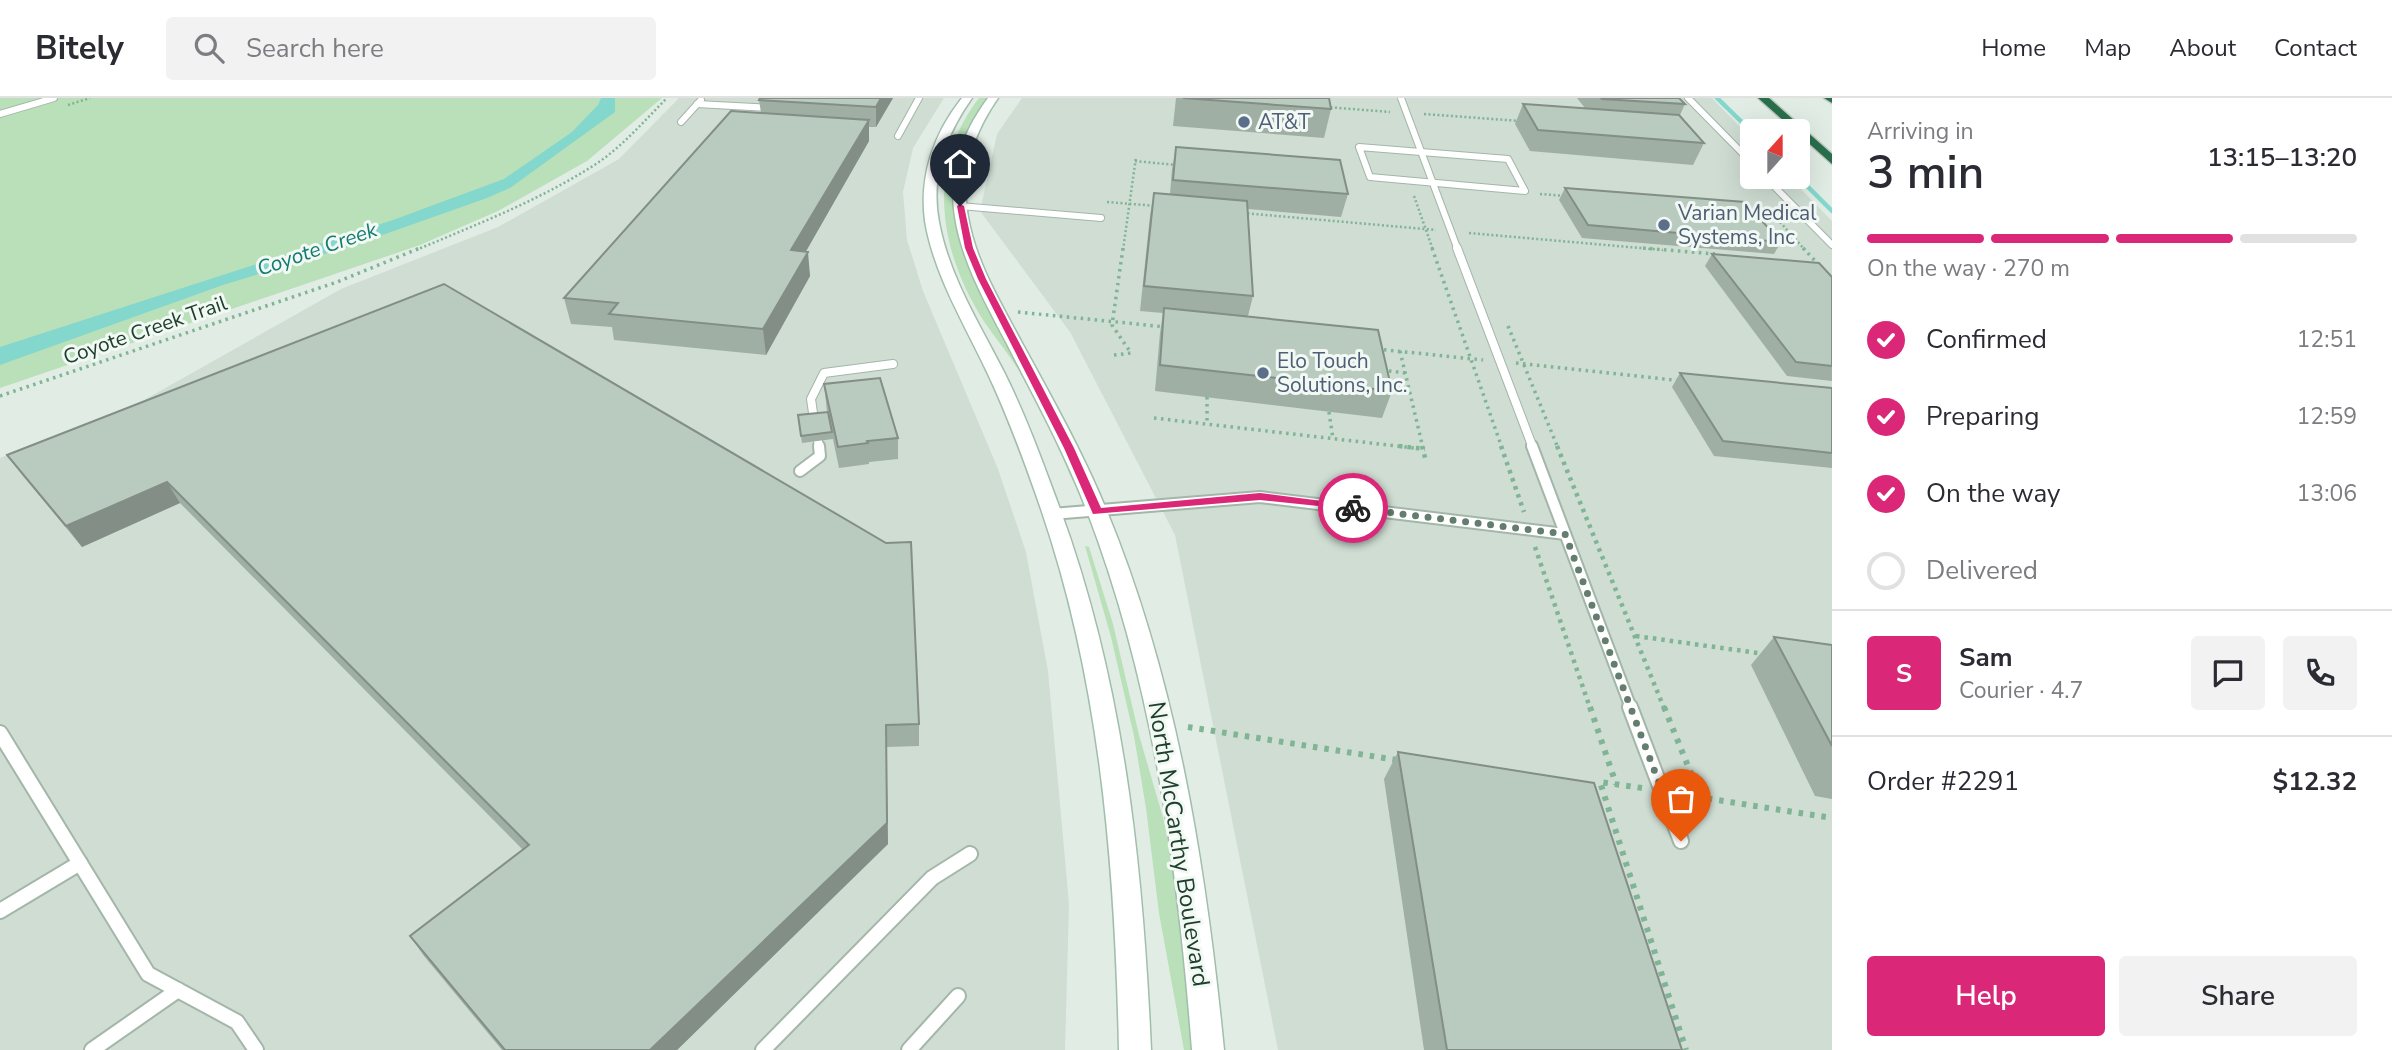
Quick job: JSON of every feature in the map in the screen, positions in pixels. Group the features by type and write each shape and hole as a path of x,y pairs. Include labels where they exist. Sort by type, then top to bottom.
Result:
{"highway":[{"path":"1763,98 1832,160"}],"main road":[{"path":"967,98 945,132 933,167 931,218 937,249 949,282 997,374 1052,514 1076,591 1096,671 1114,777 1125,881 1135,1050"},
{"name":"North McCarthy Boulevard","path":"993,98 965,147 959,191 969,248 997,310 1069,448 1097,511 1125,588 1163,722 1190,886 1208,1050"}],"lane":[{"path":"0,114 54,98"},
{"path":"681,122 703,98"},
{"path":"898,136 919,98"},
{"path":"1401,98 1681,841"},
{"path":"1688,98 1740,151"},
{"path":"697,104 771,108"},
{"path":"1359,147 1508,159 1525,191 1433,182 1370,177 1359,147"},
{"path":"1777,189 1832,245"},
{"path":"960,206 1101,218"},
{"path":"814,420 811,399 824,373 892,364"},
{"path":"800,471 820,456 818,441"},
{"path":"1052,514 1260,496 1565,534"},
{"path":"0,733 148,974 237,1022 256,1050"},
{"path":"763,1050 932,878 970,854"},
{"path":"0,911 80,863"},
{"path":"92,1050 178,990"},
{"path":"909,1050 958,996"}],"path":[{"name":"Coyote Creek Trail","path":"0,396 337,282 520,207 597,163 623,142 667,98"},
{"path":"1322,107 1531,122"},
{"path":"1114,355 1130,353 1112,322 1136,157"},
{"path":"1414,195 1616,784"},
{"path":"1105,202 1169,207"},
{"path":"1770,212 1825,271"},
{"path":"1236,213 1722,255"},
{"path":"1465,222 1472,240"},
{"path":"1804,262 1817,263"},
{"path":"997,310 1167,327"},
{"path":"1505,320 1701,798"},
{"path":"1372,348 1694,382"},
{"path":"1400,351 1426,461"},
{"path":"1372,369 1405,373"},
{"path":"1207,397 1207,424"},
{"path":"1329,412 1333,439"},
{"path":"1154,418 1425,449"},
{"path":"1636,636 1767,654"},
{"path":"1163,722 1402,761"},
{"path":"1686,1050 1600,782 1832,818"},
{"path":"1590,792 1604,794"}],"shaded area":[{"path":"679,98 944,98 913,148 903,192 907,240 923,291 998,469 1026,552 1048,671 1069,904 1065,1050 0,1050 0,458 128,409 341,289 498,227 619,159"},
{"path":"1022,98 1712,98 1740,127 1740,189 1801,189 1832,221 1832,1050 1278,1050 1175,535 1070,332 980,211 997,134"}],"green space":[{"path":"0,98 662,98 587,161 498,211 420,245 0,388"},
{"path":"979,98 989,98 970,129 959,160 956,192 958,228 1079,490 1020,373 969,296 949,239 944,210 945,181 951,153 962,125"},
{"path":"1085,546 1089,547 1113,624 1139,735 1178,869 1198,1050 1184,1050 1159,913 1134,736 1111,637"}],"water":[{"name":"Coyote Creek","path":"601,98 615,98 615,112 510,188 357,244 223,285 0,365 0,347 393,220 504,179 572,132 598,105"}],"building":[{"path":"881,98 876,107 759,100"},
{"path":"1183,98 1329,98 1331,109"},
{"path":"1679,98 1685,104 1602,99"},
{"path":"1523,104 1679,115 1704,143 1538,130"},
{"path":"731,111 869,120 791,250 808,252 763,329 609,314 618,303 564,298"},
{"path":"1176,147 1340,160 1348,194 1173,180"},
{"path":"1565,188 1745,202 1781,242 1588,225"},
{"path":"1154,193 1247,201 1253,296 1144,286"},
{"path":"1712,254 1819,263 1832,277 1832,366 1796,362"},
{"path":"444,284 886,543 911,542 919,724 886,725 887,823 650,1050 505,1050 410,936 529,845 167,482 66,526 7,455"},
{"path":"1164,308 1378,330 1392,391 1160,365"},
{"path":"1680,373 1832,388 1832,453 1723,441"},
{"path":"880,378 898,438 838,447 824,384"},
{"path":"828,412 832,432 801,436 798,415"},
{"path":"1774,637 1832,645 1832,746"},
{"path":"1398,752 1594,783 1682,1050 1447,1050"}],"waterway":[{"path":"1717,98 1740,120"},
{"path":"1810,189 1832,211"}],"way so far":[{"path":"1353,508 1565,534 1681,841"}],"place":[{"name":"AT&T","path":"1244,122"},
{"name":"Varian Medical Systems, Inc","path":"1664,225"},
{"name":"Elo Touch Solutions, Inc.","path":"1263,373"}],"route":[{"path":"960,206 969,248 982,279 1069,448 1097,511 1260,496 1353,508"}]}
